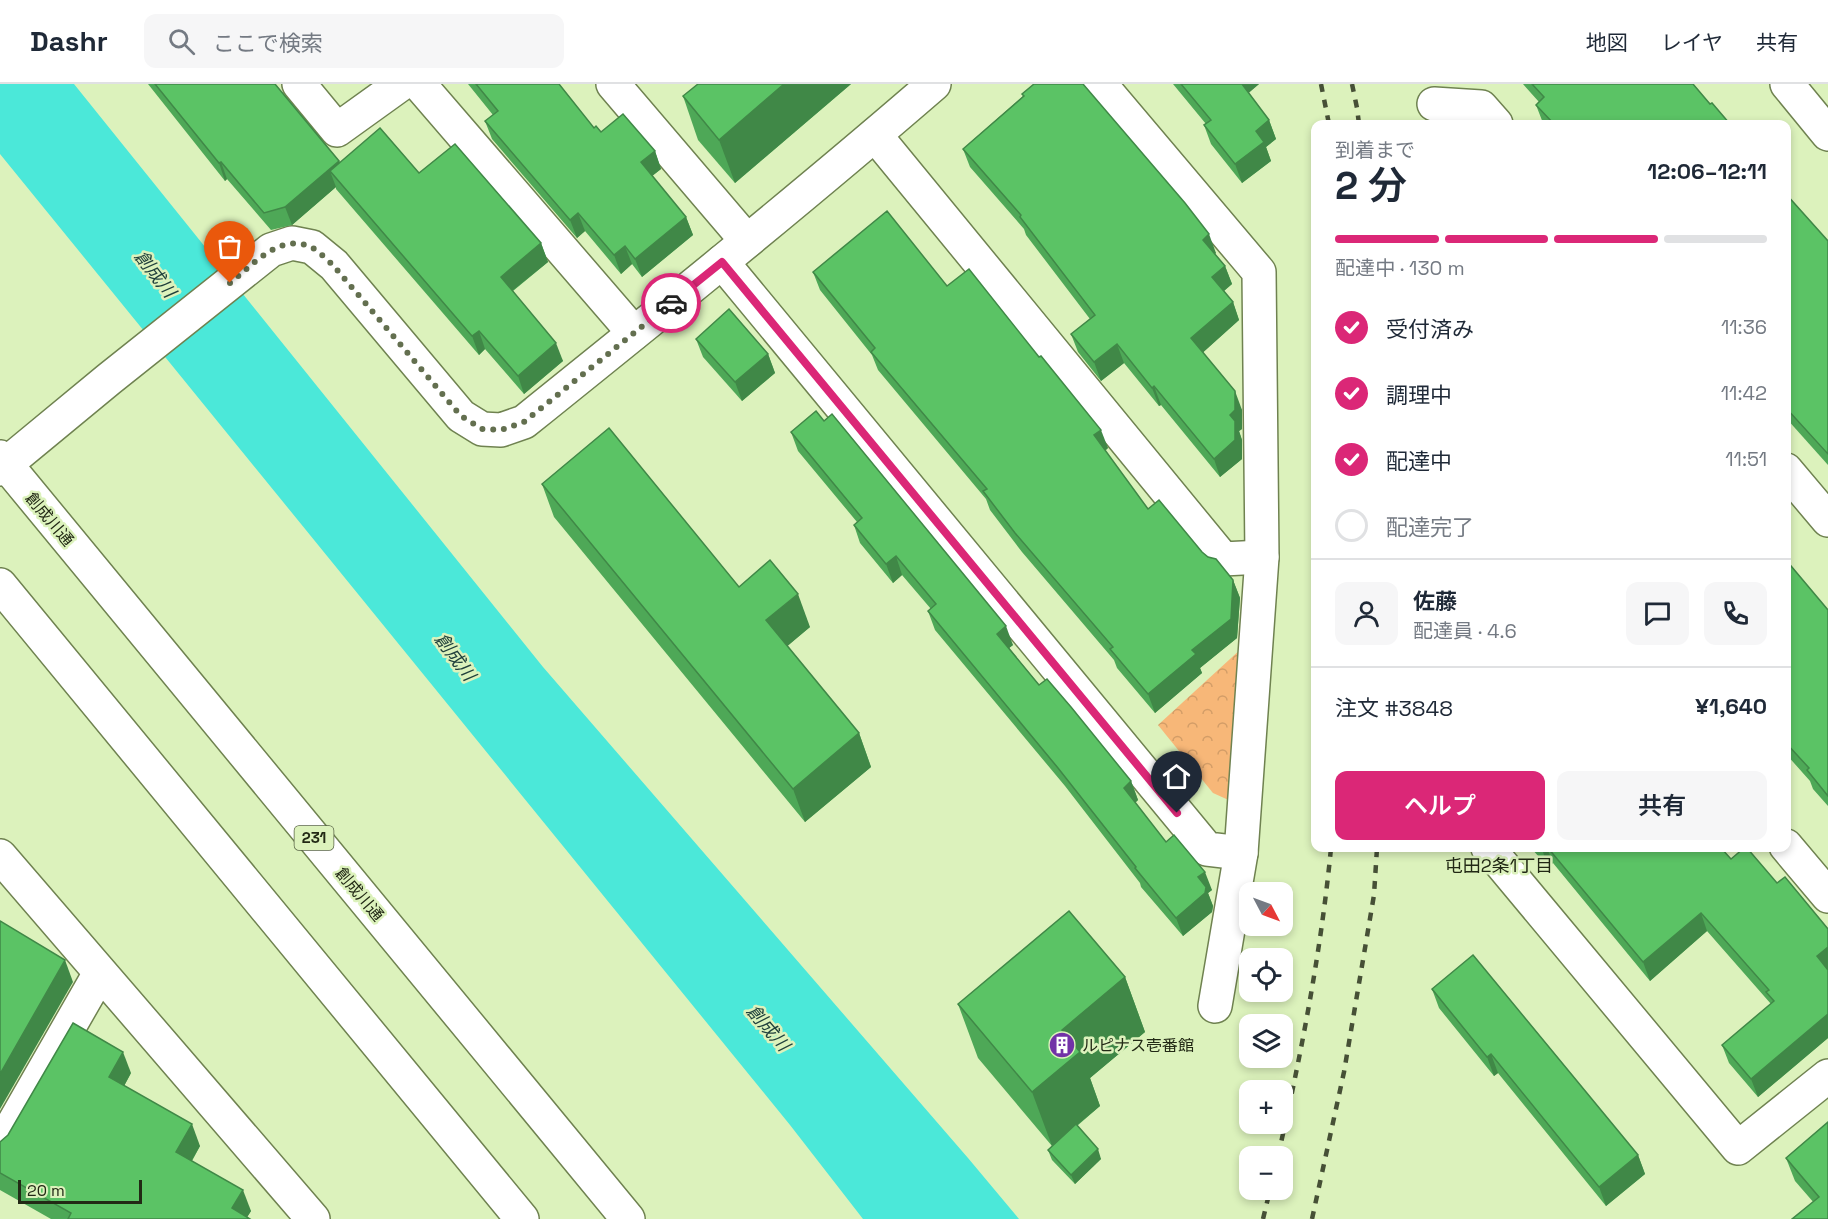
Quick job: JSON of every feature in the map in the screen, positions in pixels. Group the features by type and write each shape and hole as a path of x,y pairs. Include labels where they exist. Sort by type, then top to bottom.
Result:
{"main road":[{"path":"299,84 337,130 401,84"},
{"path":"419,84 634,333"},
{"path":"614,84 734,252 1207,849 1241,852"},
{"path":"2,464 270,250 291,243 312,248 333,265 461,416 482,429 501,430 524,422 734,252 934,84"},
{"path":"1100,84 1259,272 1262,557 1241,852 1215,1006"},
{"path":"1787,84 1828,134"},
{"path":"1433,104 1481,107 1492,120"},
{"path":"875,135 1223,559 1262,557"},
{"name":"創成川通","path":"2,464 628,1219"},
{"path":"1791,476 1828,519"},
{"path":"0,585 522,1219"},
{"path":"1491,852 1738,1148 1828,1076"},
{"path":"1791,852 1828,896"},
{"path":"0,856 313,1219"},
{"path":"0,1147 100,973"}],"green space":[{"path":"1242,648 1233,802 1213,793 1158,725"}],"water":[{"name":"創成川","path":"0,84 74,84 543,667 1019,1219 863,1219 790,1125 0,154"}],"building":[{"path":"155,84 275,84 339,161 285,207 264,213 221,162 219,163"},
{"path":"476,84 559,84 594,128 596,126 601,132 623,114 655,151 641,162 686,217 635,259 625,246 614,255 578,213 570,220 485,121 498,111"},
{"path":"698,84 784,84 719,140 683,96"},
{"path":"1034,84 1083,84 1185,203 1209,234 1203,240 1225,266 1212,277 1233,302 1191,338 1235,391 1235,410 1230,415 1235,421 1235,440 1214,459 1117,344 1094,362 1071,334 1095,315 1020,217 1021,215 963,149 1024,96 1022,94"},
{"path":"1181,84 1242,84 1269,120 1256,131 1264,142 1235,164 1204,125 1211,120"},
{"path":"1532,84 1693,84 1727,120 1550,120 1536,105 1544,97"},
{"path":"380,128 419,173 455,144 541,243 501,277 556,343 518,376 479,331 472,336 330,171"},
{"path":"1791,200 1828,241 1828,454 1791,413"},
{"path":"887,211 947,286 969,269 1101,430 1094,435 1148,509 1159,500 1202,552 1216,559 1233,580 1231,619 1192,650 1196,654 1148,694 1110,649 1113,647 1015,533 983,491 987,489 871,352 875,348 813,272"},
{"path":"729,309 768,354 735,382 696,339"},
{"path":"816,411 824,421 832,414 1006,626 997,634 1039,685 1047,679 1071,707 1131,781 1124,788 1166,842 1174,835 1205,872 1198,877 1206,887 1205,893 1176,918 1058,768 928,611 936,604 896,556 886,564 854,525 862,518 791,432"},
{"path":"609,428 739,587 770,560 798,594 766,620 859,733 793,789 542,484"},
{"path":"1791,566 1828,610 1828,796 1807,770 1809,768 1791,748"},
{"path":"1551,852 1725,852 1731,859 1739,852 1750,852 1777,883 1785,877 1828,929 1828,947 1817,956 1828,970 1828,1014 1751,1079 1722,1045 1774,1001 1766,992 1769,990 1701,913 1643,962"},
{"path":"1069,911 1125,977 1062,1030 1080,1052 1032,1092 958,1004"},
{"path":"0,921 65,960 0,1074"},
{"path":"1473,955 1638,1155 1599,1187 1491,1054 1487,1057 1432,989"},
{"path":"73,1023 123,1052 109,1077 192,1124 176,1152 243,1190 232,1208 250,1219 68,1219 71,1213 0,1173 0,1142 8,1135"},
{"path":"1828,1122 1828,1219 1792,1219 1819,1197 1786,1158"},
{"path":"1076,1124 1098,1149 1071,1175 1048,1150"}],"railway":[{"path":"1321,84 1328,120"},
{"path":"1352,84 1358,120"},
{"path":"1280,1146 1309,1003 1322,926 1331,852"},
{"path":"1312,1219 1344,1072 1374,895 1377,852"},
{"path":"1263,1219 1268,1200"}],"way so far":[{"path":"230,283 270,250 291,243 312,248 333,265 461,416 482,429 501,430 524,422 671,303"}],"place":[{"name":"ルピナス壱番館","path":"1062,1045"}],"district":[{"name":"屯田2条1丁目","path":"1499,866"}],"route":[{"path":"671,303 722,262 1177,813"}]}
